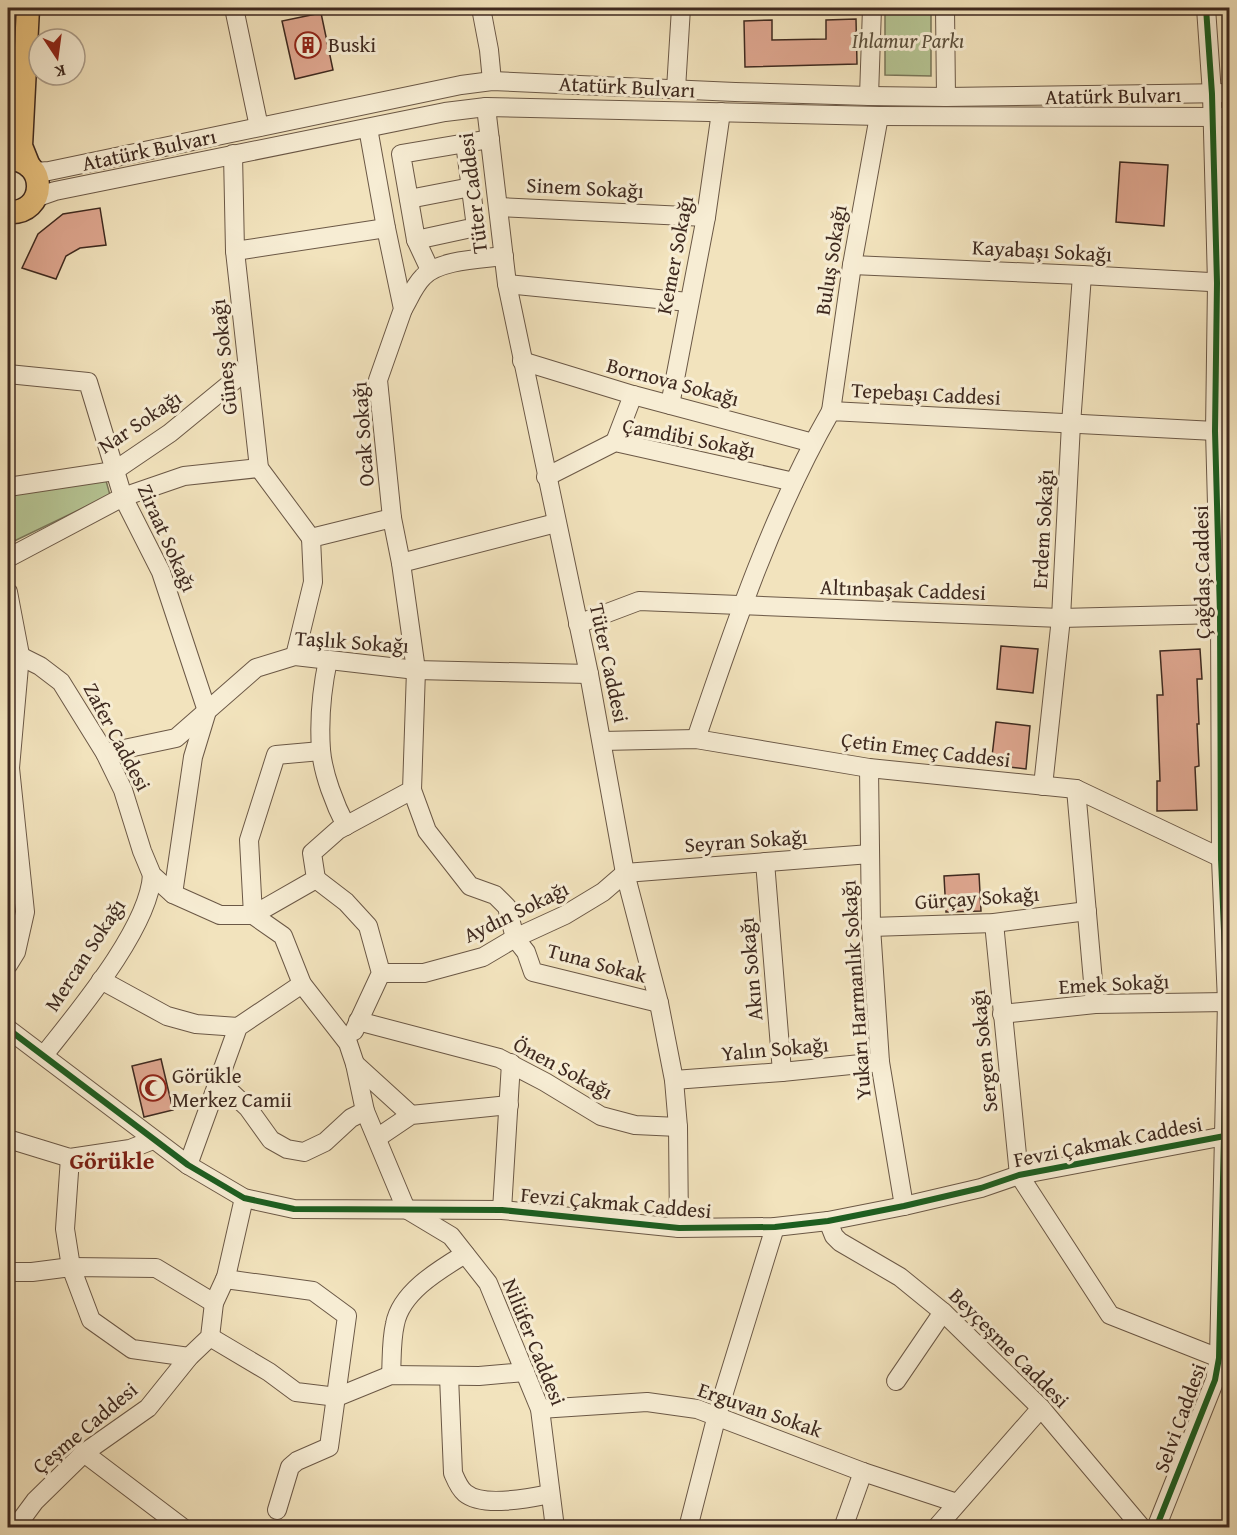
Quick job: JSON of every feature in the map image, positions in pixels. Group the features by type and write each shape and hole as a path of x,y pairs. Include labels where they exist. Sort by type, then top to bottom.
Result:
{"main road":[{"path":"18,213 38,187 23,161 28,8"}],"street":[{"path":"234,8 260,127"},
{"path":"481,8 492,81"},
{"path":"676,88 681,8"},
{"path":"869,96 872,8"},
{"path":"945,8 946,97"},
{"name":"Çağdaş Caddesi","path":"1206,8 1221,94 1226,1136"},
{"name":"Atatürk Bulvarı","path":"23,161 50,171 461,84 492,81 869,96 1221,94"},
{"path":"18,213 55,191 445,112 486,107 879,116 1221,118"},
{"name":"Tüter Caddesi","path":"486,107 507,284 589,674 625,873 659,1003 674,1080 678,1127 679,1228"},
{"name":"Kemer Sokağı","path":"670,405 706,217 721,112"},
{"name":"Buluş Sokağı","path":"831,411 852,266 879,116"},
{"path":"368,128 403,309"},
{"path":"490,139 401,154 416,240 430,270 504,256"},
{"path":"416,240 476,227 465,143"},
{"name":"Güneş Sokağı","path":"233,154 235,251 259,468"},
{"path":"409,199 471,187"},
{"name":"Sinem Sokağı","path":"499,207 706,217"},
{"path":"235,251 386,228"},
{"name":"Kayabaşı Sokağı","path":"852,266 1082,274 1223,283"},
{"name":"Ocak Sokağı","path":"412,790 416,670 401,563 392,518 378,380 403,309 420,280 430,270"},
{"name":"Erdem Sokağı","path":"1043,786 1061,618 1071,424 1082,274"},
{"path":"507,284 688,302"},
{"name":"Bornova Sokağı","path":"522,361 633,395 813,443"},
{"name":"Nar Sokağı","path":"8,487 114,471 170,433 248,369"},
{"name":"Ziraat Sokağı","path":"8,374 88,382 123,497 161,572 207,711"},
{"path":"615,442 633,395"},
{"name":"Tepebaşı Caddesi","path":"696,739 741,606 794,482 831,411 1222,431"},
{"name":"Çamdibi Sokağı","path":"546,477 615,442 794,482"},
{"path":"8,558 123,497 184,476 259,468 311,538 313,582 295,656"},
{"path":"311,538 392,518"},
{"path":"401,563 556,523"},
{"path":"8,592 12,654 9,768 25,912 16,952 8,965"},
{"name":"Altınbaşak Caddesi","path":"578,624 639,601 1061,618 1225,613"},
{"name":"Zafer Caddesi","path":"12,654 40,666 61,682 105,753 123,790 142,852 152,875 173,894 220,915 253,915"},
{"name":"Taşlık Sokağı","path":"105,753 176,738 256,668 295,656 416,670 589,674"},
{"path":"328,660 324,678 321,751 334,803 346,826"},
{"path":"173,894 193,757 207,711"},
{"name":"Çetin Emeç Caddesi","path":"602,741 696,739 869,768 1076,789 1225,861"},
{"path":"253,915 249,840 276,754 321,751"},
{"name":"Yukarı Harmanlık Sokağı","path":"869,768 871,927 880,1062 904,1206"},
{"path":"1076,789 1095,1004"},
{"path":"348,1043 381,973 368,926 346,902 316,879 312,853 338,830 412,790"},
{"name":"Tuna Sokak","path":"412,790 427,831 470,886 495,895 507,908 515,938 526,952 533,972 659,1003"},
{"name":"Seyran Sokağı","path":"625,873 870,854"},
{"name":"Akın Sokağı","path":"765,862 782,1072"},
{"name":"Aydın Sokağı","path":"381,973 424,973 483,957 515,938 565,915 603,892 625,873"},
{"name":"Mercan Sokağı","path":"44,1055 101,980 131,933 151,890 152,875"},
{"path":"253,915 316,879"},
{"name":"Gürçay Sokağı","path":"871,927 994,923 1087,911"},
{"path":"253,915 283,936 302,984 348,1043 365,1111 406,1209"},
{"name":"Sergen Sokağı","path":"994,923 1019,1175"},
{"path":"101,980 167,1016 196,1024 238,1027"},
{"path":"188,1165 238,1027 302,984"},
{"name":"Emek Sokağı","path":"1002,1014 1095,1004 1227,1002"},
{"name":"Önen Sokağı","path":"358,1021 499,1058 601,1116 634,1125 678,1127"},
{"name":"Fevzi Çakmak Caddesi","path":"8,1029 188,1165 244,1198 294,1209 502,1210 679,1228 775,1227 828,1221 904,1206 981,1188 1019,1175 1226,1136"},
{"name":"Yalın Sokağı","path":"674,1080 880,1062"},
{"path":"355,1064 411,1114"},
{"path":"502,1210 511,1064"},
{"path":"219,1081 248,1108 270,1140 287,1149 304,1152 325,1142 351,1118 365,1111"},
{"path":"376,1138 411,1114 509,1105"},
{"name":"Selvi Caddesi","path":"1156,1527 1215,1380 1219,1358 1226,1136"},
{"path":"8,1138 70,1158 130,1149 153,1140"},
{"path":"70,1158 65,1229 71,1267 92,1320 132,1348 189,1357"},
{"path":"1019,1175 1110,1316 1219,1358"},
{"path":"244,1198 225,1279 214,1302 210,1337 269,1372 296,1392 337,1397 391,1375 449,1376 525,1372"},
{"name":"Nilüfer Caddesi","path":"406,1209 451,1236 488,1283 540,1409 555,1527"},
{"name":"Beyçeşme Caddesi","path":"828,1221 834,1236 840,1242 900,1277 943,1312 1041,1408 1142,1527"},
{"path":"687,1527 717,1415 775,1227"},
{"path":"391,1375 395,1322 409,1296 433,1273 465,1254"},
{"path":"8,1272 32,1272 71,1267 156,1268 214,1302"},
{"path":"225,1279 313,1291 347,1316 329,1447 297,1461 290,1467 277,1510"},
{"path":"896,1380 943,1312"},
{"name":"Çeşme Caddesi","path":"15,1527 35,1500 84,1453 148,1408 189,1357 210,1337"},
{"path":"449,1376 453,1473 466,1495 483,1500 509,1502 550,1494"},
{"name":"Erguvan Sokak","path":"540,1409 647,1402 697,1409 863,1472 957,1503"},
{"path":"936,1527 1041,1408"},
{"path":"84,1453 183,1527"},
{"path":"843,1527 863,1472"}],"green space":[{"name":"Ihlamur Parkı","path":"885,8 931,8 931,76 885,75"},
{"path":"105,477 110,495 8,544 8,494"}],"building":[{"name":"Buski","path":"321,13 333,70 295,79 282,21"},
{"path":"856,19 857,64 745,67 744,21 772,20 772,40 826,39 826,20"},
{"path":"1120,162 1168,165 1164,226 1116,222"},
{"path":"100,208 106,245 80,248 66,256 56,279 22,268 38,234 63,214"},
{"path":"1001,646 1038,649 1033,693 997,689"},
{"path":"1200,649 1202,679 1197,679 1199,766 1195,767 1197,810 1157,811 1157,781 1160,781 1157,695 1163,695 1160,651"},
{"path":"996,722 1030,726 1026,769 991,765"},
{"path":"979,874 981,911 946,912 944,876"},
{"name":"Görükle Merkez Camii","path":"161,1059 173,1110 144,1117 132,1066"}],"cycle path":[{"path":"1156,1528 1215,1380 1219,1358 1227,1002 1221,859 1220,614 1215,431 1217,283 1212,94 1206,8"},
{"path":"8,1029 188,1165 244,1198 294,1209 502,1210 679,1228 775,1227 828,1221 904,1206 981,1188 1019,1175 1230,1135"}],"place":[{"name":"Buski","path":"308,45"},
{"name":"Görükle Merkez Camii","path":"153,1088"}],"district":[{"name":"Görükle","path":"112,1161"}]}
